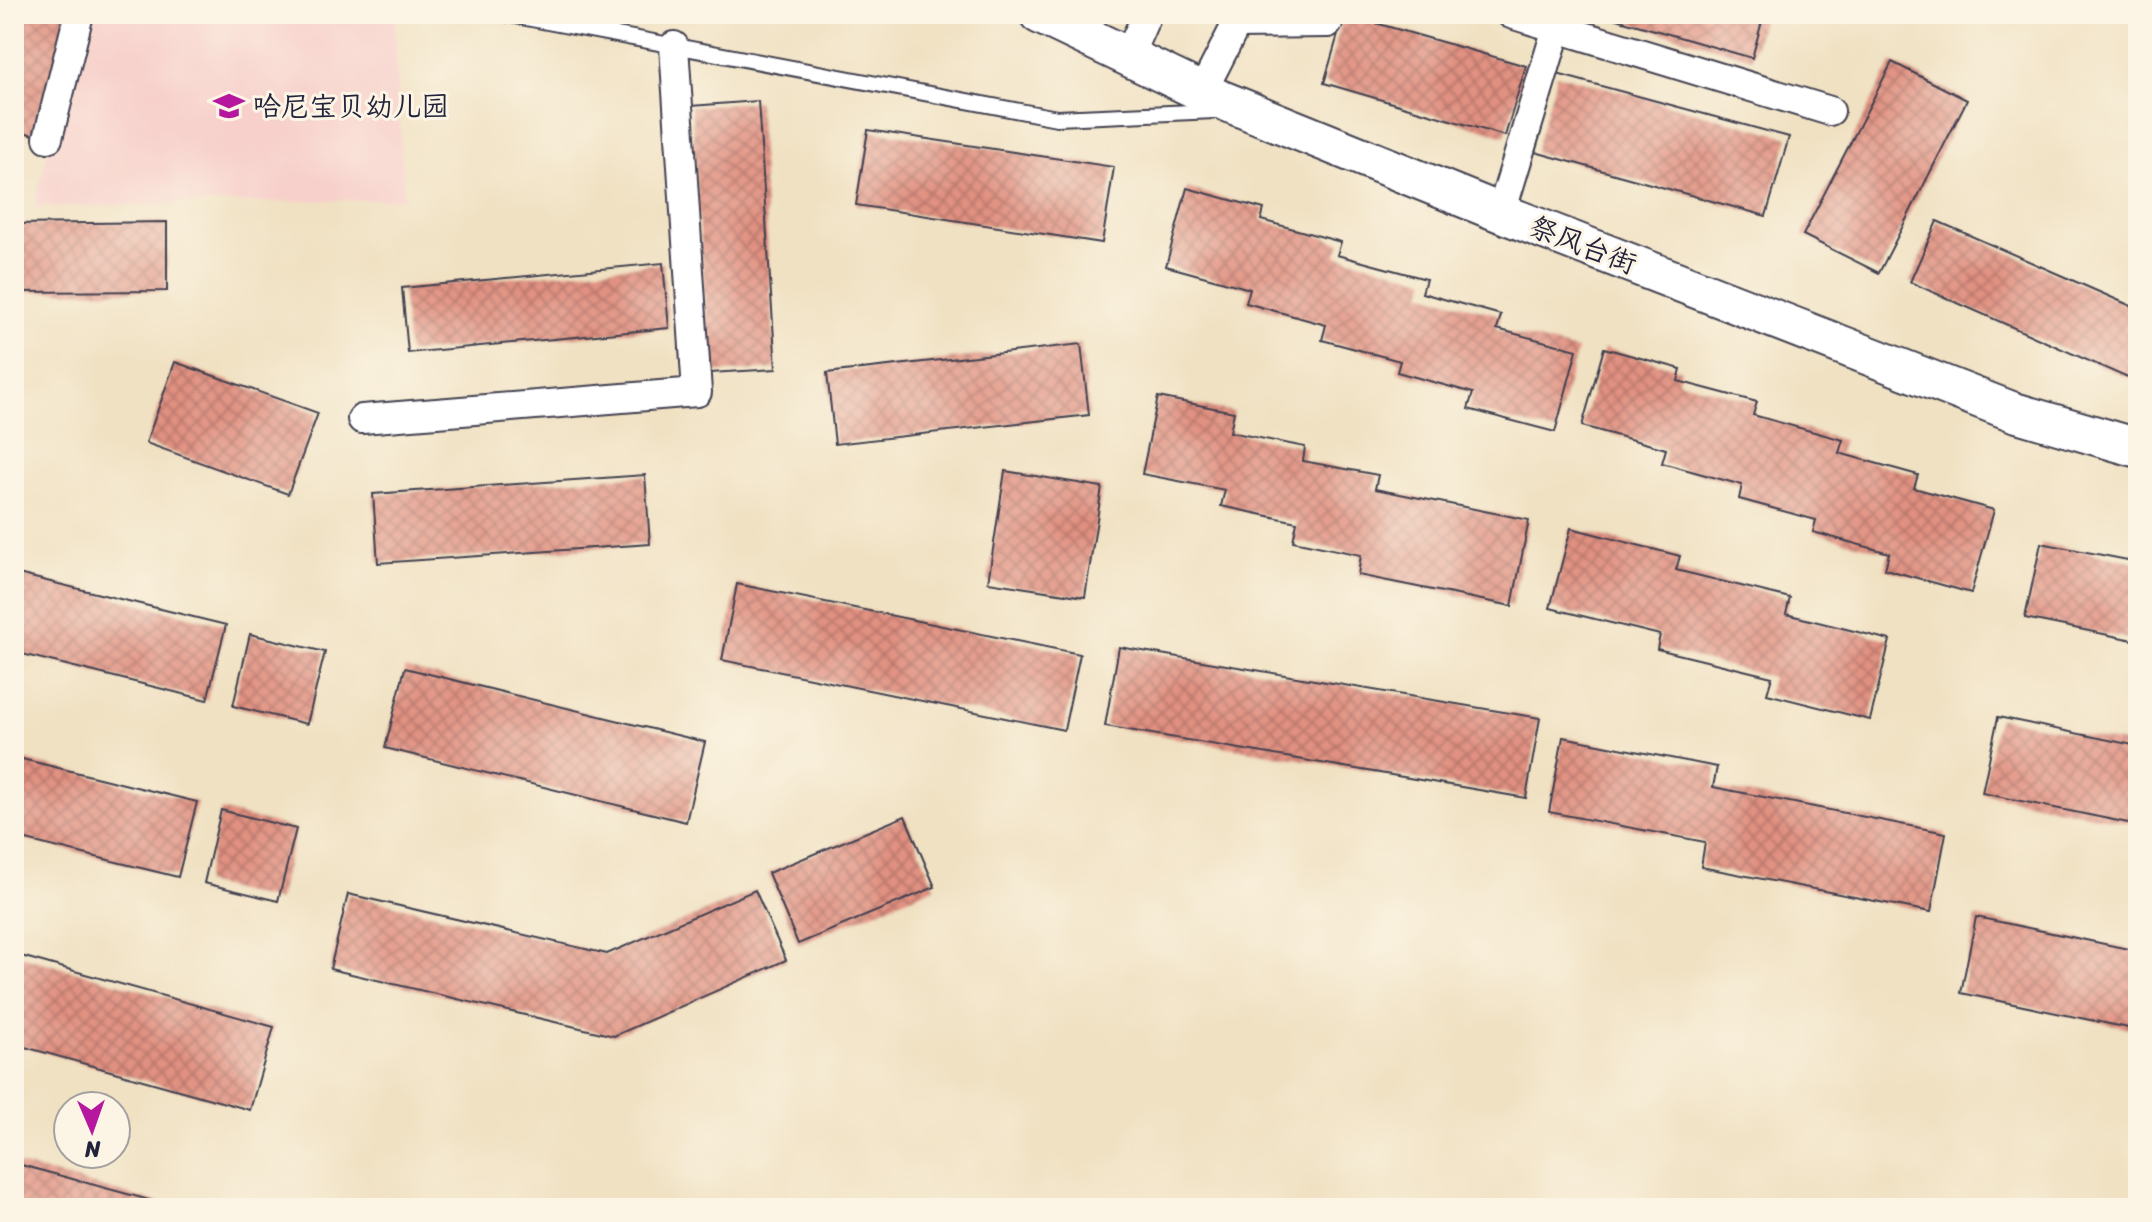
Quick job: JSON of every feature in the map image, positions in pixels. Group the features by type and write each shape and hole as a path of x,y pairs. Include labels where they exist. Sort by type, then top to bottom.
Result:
{"main road":[{"name":"祭风台街","path":"1039,14 1202,92 1501,213 2014,412 2138,448"}],"street":[{"path":"48,138 79,14"},
{"path":"1128,57 1147,14"},
{"path":"1511,14 1830,111"},
{"path":"1202,92 1235,19 1328,23"},
{"path":"1501,213 1557,28"},
{"path":"362,419 697,392 674,46"}],"lane":[{"path":"505,14 1057,118 1245,109"}],"shaded area":[{"name":"哈尼宝贝幼儿园","path":"82,14 394,14 404,199 34,207"}],"building":[{"path":"14,14 72,14 43,137 14,130"},
{"path":"1344,14 1526,66 1505,136 1324,83"},
{"path":"1599,14 1764,14 1752,58"},
{"path":"1892,62 1967,100 1879,273 1803,235"},
{"path":"1557,74 1789,137 1766,216 1535,152"},
{"path":"758,101 776,369 710,373 691,106"},
{"path":"868,130 1114,167 1102,243 856,205"},
{"path":"1187,188 1264,209 1261,220 1341,242 1337,255 1426,279 1422,293 1501,315 1497,329 1577,350 1555,432 1468,409 1473,393 1397,372 1400,361 1322,340 1326,325 1246,303 1250,289 1166,266"},
{"path":"1937,221 2138,309 2138,362 2130,379 1910,282"},
{"path":"167,222 167,291 14,292 14,224"},
{"path":"663,263 669,328 408,353 402,288"},
{"path":"1081,344 1089,415 835,444 827,373"},
{"path":"1604,348 1681,369 1678,381 1757,402 1753,415 1843,440 1839,453 1918,475 1914,488 1994,510 1971,593 1885,569 1889,553 1813,532 1816,520 1739,499 1742,485 1662,463 1666,449 1582,426"},
{"path":"175,362 318,413 288,494 146,443"},
{"path":"1158,397 1234,412 1230,432 1305,447 1303,461 1378,475 1375,489 1529,520 1512,606 1358,575 1361,555 1293,541 1297,522 1221,506 1225,490 1142,474"},
{"path":"1005,471 1102,487 1085,597 988,582"},
{"path":"645,475 650,544 378,563 373,494"},
{"path":"1571,528 1680,556 1676,570 1790,598 1786,614 1890,640 1870,720 1767,694 1772,677 1657,649 1660,635 1550,608"},
{"path":"2041,543 2138,562 2138,641 2025,618"},
{"path":"14,573 226,625 207,700 14,652"},
{"path":"737,584 1080,654 1064,730 722,660"},
{"path":"250,634 325,652 307,724 233,706"},
{"path":"1119,647 1540,718 1526,798 1105,726"},
{"path":"405,668 705,742 686,822 385,748"},
{"path":"1998,717 2138,746 2138,825 1982,793"},
{"path":"1563,737 1717,767 1713,787 1946,833 1931,912 1701,867 1705,842 1549,812"},
{"path":"14,757 197,802 178,877 14,837"},
{"path":"221,810 296,829 278,901 204,883"},
{"path":"905,816 935,887 798,944 768,873"},
{"path":"755,890 786,960 614,1036 330,969 348,894 607,954"},
{"path":"1976,917 2138,951 2138,1030 1961,993"},
{"path":"14,954 274,1027 250,1110 14,1044"},
{"path":"14,1163 175,1207 175,1208 14,1208"}],"place":[{"name":"哈尼宝贝幼儿园","path":"229,106"}]}
